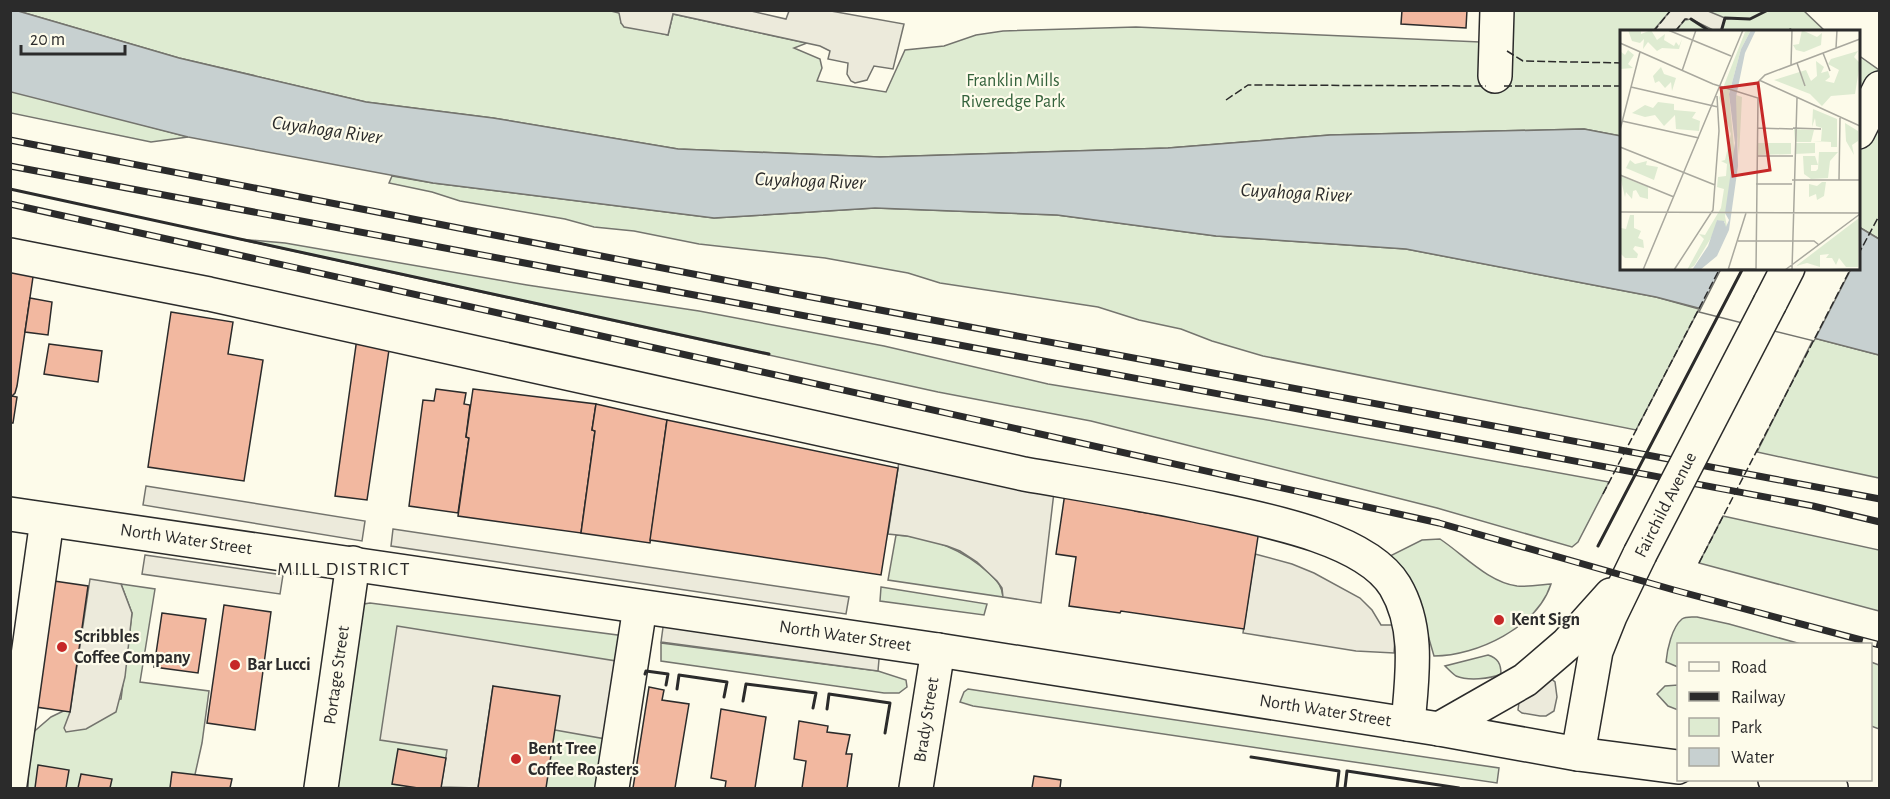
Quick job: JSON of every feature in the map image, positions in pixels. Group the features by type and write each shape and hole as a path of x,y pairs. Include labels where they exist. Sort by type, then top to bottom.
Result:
{"main road":[{"path":"1495,76 1497,10"},
{"path":"1860,128 1880,88"},
{"path":"10,255 209,294 1024,474 1135,493 1288,526 1326,539 1359,554 1378,567 1394,584 1406,610 1411,633 1423,726 1526,680 1567,644 1634,565"},
{"name":"Fairchild Avenue","path":"1578,754 1596,651 1634,565 1787,270"},
{"name":"North Water Street","path":"10,514 938,650 1423,726 1578,754 1677,767"},
{"path":"10,784 47,520"},
{"name":"Portage Street","path":"321,789 353,563"},
{"path":"612,789 640,607"},
{"name":"Brady Street","path":"916,789 938,650"},
{"path":"1780,781 1831,789"}],"green space":[{"name":"Franklin Mills Riveredge Park","path":"611,10 620,13 621,23 668,35 673,14 807,43 794,48 820,59 822,68 817,81 886,92 905,50 944,46 976,35 1003,31 1136,27 1480,42 1482,11 1803,10 1824,30 1620,30 1620,136 1584,129 1330,135 1168,148 880,157 678,149 493,118 366,102 179,58 18,11"},
{"path":"1860,56 1879,70 1879,239 1860,228"},
{"path":"10,89 188,137 151,142 11,113"},
{"path":"392,176 714,218 875,208 1057,215 1216,236 1406,249 1656,297 1699,309 1636,430 1263,356 1181,329 1139,320 1098,307 940,283 908,273 825,258 699,244 634,231 594,227 565,219 460,201 432,192 389,183"},
{"path":"238,239 285,243 527,285 699,311 884,346 1048,384 1262,419 1609,482 1578,542 1572,547 1437,508 1091,421 938,392"},
{"path":"1814,338 1879,355 1879,478 1757,452"},
{"path":"1723,516 1879,550 1879,611 1699,563"},
{"path":"896,535 934,542 969,558 995,579 1001,587 1003,597 888,580"},
{"path":"1440,539 1496,579 1517,586 1551,584 1544,599 1519,626 1486,645 1451,655 1434,656 1423,618 1390,556 1422,540"},
{"path":"121,584 155,589 140,682 209,691 202,743 192,788 28,788 30,735 51,717 84,701 121,699 132,613"},
{"path":"881,587 987,604 984,615 880,601"},
{"path":"364,604 625,636 606,788 335,788"},
{"path":"1685,617 1697,617 1729,624 1797,643 1677,643 1677,667 1666,662 1675,627"},
{"path":"661,643 878,671 906,680 907,687 899,693 884,693 661,661"},
{"path":"1488,655 1498,662 1501,674 1473,679 1456,676 1445,666"},
{"path":"1872,662 1879,665 1879,729 1872,726"},
{"path":"1677,685 1677,710 1668,706 1657,694 1665,686"},
{"path":"968,689 1499,768 1497,783 973,706 960,702 964,692"}],"shaded area":[{"path":"747,10 786,19 789,11 831,11 904,24 893,69 874,66 867,80 855,83 847,74 848,63 828,59 830,51 820,46 673,14 668,35 624,27 619,13 611,11"},
{"path":"1671,10 1708,11 1725,18 1721,30 1713,30 1691,19 1685,20 1676,30 1654,30"},
{"path":"900,455 1054,492 1041,603 1003,597 1002,588 997,581 977,562 960,551 907,536 888,534"},
{"path":"146,486 365,521 362,541 143,505"},
{"path":"393,529 849,597 846,614 391,546"},
{"path":"1255,554 1292,564 1314,573 1360,598 1372,610 1381,625 1396,625 1394,653 1356,651 1243,633"},
{"path":"145,555 283,575 280,594 142,574"},
{"path":"90,579 121,584 132,613 125,677 116,712 86,729 66,732 64,728 70,712"},
{"path":"664,620 880,648 878,671 661,642"},
{"path":"397,626 616,661 606,739 555,730 493,686 478,788 441,787 447,750 380,740"},
{"path":"1548,676 1555,682 1557,697 1554,711 1546,716 1540,716 1522,713 1518,710 1519,702"}],"water":[{"name":"Cuyahoga River","path":"10,11 18,11 179,58 366,102 493,118 678,149 880,157 1168,148 1330,135 1584,129 1620,136 1620,270 1860,270 1860,228 1879,239 1879,355 1656,297 1406,249 1216,236 1057,215 875,208 714,218 433,183 188,137 11,92"}],"pier":[{"path":"1720,270 1850,270 1814,341 1699,312"}],"building":[{"path":"1402,10 1467,10 1466,28 1401,24"},
{"path":"10,264 34,270 17,386 11,397"},
{"path":"30,298 52,302 48,335 25,332"},
{"path":"171,312 233,322 228,354 263,360 244,481 148,467"},
{"path":"357,338 390,343 367,500 335,496"},
{"path":"49,344 102,351 98,382 44,374"},
{"path":"436,389 466,393 464,404 470,405 466,437 469,438 458,513 409,506 423,400 434,401"},
{"path":"473,389 596,404 592,430 595,431 581,533 458,516"},
{"path":"10,397 17,397 13,423 10,423"},
{"path":"596,404 667,420 650,543 581,533 595,431 592,430"},
{"path":"667,420 898,468 881,575 650,540"},
{"path":"1065,493 1136,504 1135,511 1259,530 1244,629 1121,611 1120,613 1069,606 1076,557 1056,554"},
{"name":"Scribbles Coffee Company","path":"54,581 88,586 70,712 36,707"},
{"path":"224,605 271,612 255,730 207,723"},
{"path":"162,613 206,619 198,673 154,667"},
{"name":"Bent Tree Coffee Roasters","path":"493,686 560,696 546,788 478,788"},
{"path":"649,687 664,690 662,700 689,704 675,788 633,788"},
{"path":"721,709 766,717 755,788 725,788 726,781 711,778"},
{"path":"799,721 828,726 827,732 850,735 846,754 852,754 847,788 802,788 806,761 794,759"},
{"path":"398,749 446,758 441,788 418,788 392,784"},
{"path":"38,765 69,770 66,788 35,788"},
{"path":"172,772 232,779 230,788 170,788"},
{"path":"81,774 112,779 110,788 78,788"},
{"path":"1034,776 1061,780 1060,788 1032,788"}],"railway":[{"path":"10,140 790,293 1880,499"},
{"path":"10,166 1813,506 1880,522"},
{"path":"10,204 1439,523 1674,590 1880,645"}],"fence":[{"path":"1655,30 1671,10"},
{"path":"1677,30 1685,19 1691,19"},
{"path":"1507,51 1523,61 1620,63"},
{"path":"1226,100 1248,85 1486,86"},
{"path":"1504,86 1620,86"},
{"path":"1860,251 1880,214"},
{"path":"1603,494 1719,270"},
{"path":"1699,563 1850,270"}],"wall":[{"path":"1722,30 1725,18 1750,19 1768,10"},
{"path":"1691,19 1708,30"},
{"path":"10,189 769,354"},
{"path":"1598,546 1742,270"},
{"path":"645,674 646,671 668,674 666,685"},
{"path":"677,689 679,675 727,682 724,697"},
{"path":"743,701 746,684 816,693 813,708"},
{"path":"827,709 829,694 890,703 885,733"},
{"path":"1251,757 1339,771 1337,788"},
{"path":"1345,788 1347,771 1459,788"}],"place":[{"name":"Kent Sign","path":"1499,620"},
{"name":"Scribbles Coffee Company","path":"62,647"},
{"name":"Bar Lucci","path":"235,665"},
{"name":"Bent Tree Coffee Roasters","path":"516,759"}],"district":[{"name":"MILL DISTRICT","path":"344,569"}]}
